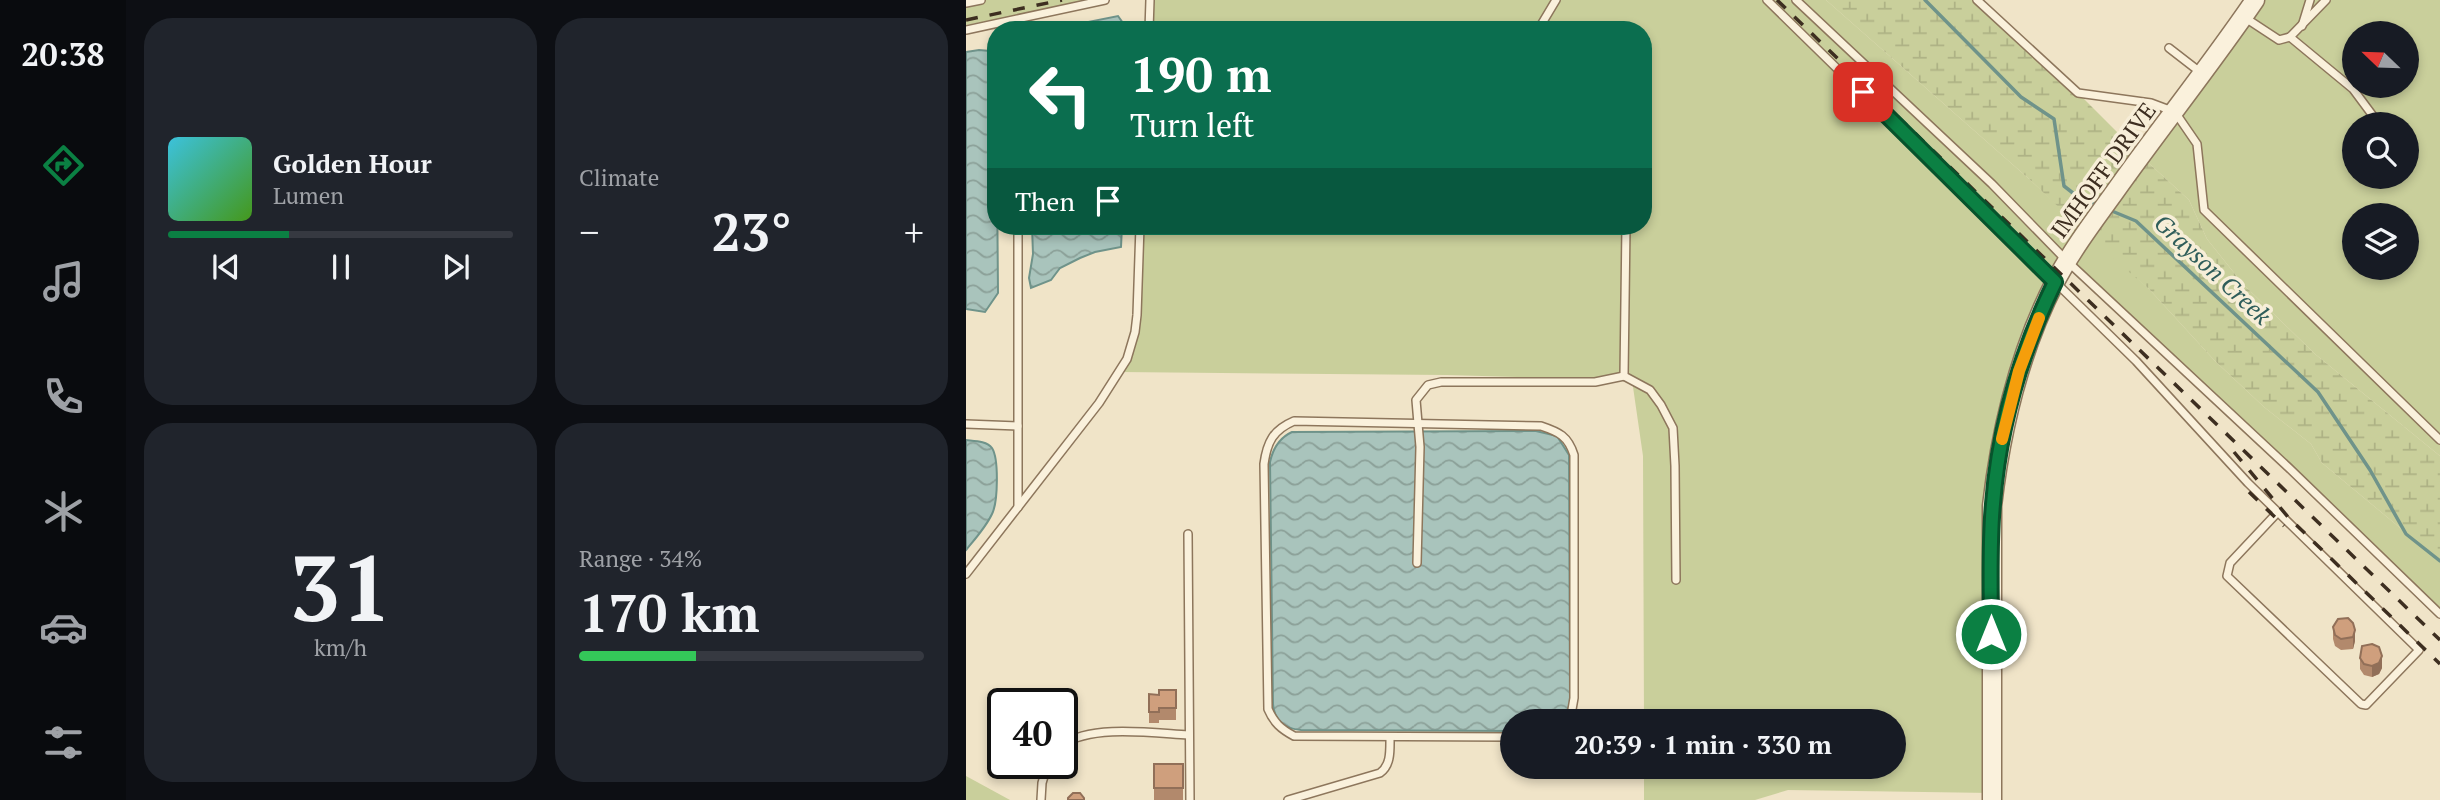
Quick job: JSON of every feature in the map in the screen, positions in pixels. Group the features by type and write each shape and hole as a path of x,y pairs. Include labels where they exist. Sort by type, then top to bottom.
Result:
{"street":[{"name":"IMHOFF DRIVE","path":"1992,800 1992,506 1998,459 2019,371 2032,332 2069,258 2256,0"}],"lane":[{"path":"966,3 981,0"},
{"path":"1009,21 1105,0"},
{"path":"1149,21 1150,0"},
{"path":"1543,21 1556,0"},
{"path":"1767,0 2170,396 2277,513 2419,650 2366,705 2361,704 2227,576 2230,563 2277,513"},
{"path":"1796,0 2440,614"},
{"path":"1977,0 2078,93 2151,103 2175,112 2197,144 2204,210 2440,440"},
{"path":"2302,26 2309,0"},
{"path":"2244,17 2278,40 2290,37 2326,0"},
{"path":"966,30 987,26"},
{"path":"2290,37 2353,89 2370,112"},
{"path":"2169,48 2204,75"},
{"path":"1017,235 1018,508"},
{"path":"966,574 1105,395 1127,359 1137,315 1140,235"},
{"path":"1624,376 1626,235"},
{"path":"1417,563 1419,424 1416,400 1427,385 1595,382 1624,376 1650,390 1672,428 1676,479 1676,580"},
{"path":"1500,737 1294,736 1273,721 1268,709 1264,464 1270,439 1279,428 1294,421 1541,426 1560,432 1569,440 1574,454 1572,709"},
{"path":"966,424 1018,426"},
{"path":"1188,534 1190,800"},
{"path":"1078,736 1096,733 1188,735"},
{"path":"1288,800 1380,773 1389,759 1390,738"},
{"path":"1041,800 1043,779"}],"green space":[{"path":"966,0 1099,0 987,21 966,25"},
{"path":"1150,0 1826,0 2149,289 2215,361 2264,407 2311,444 2322,463 2440,561 2440,614 2067,262 2055,282 1998,459 1992,793 1788,790 1755,800 1644,800 1644,779 1906,779 1906,709 1644,709 1643,456 1632,380 1447,375 1120,372 1132,346 1139,235 1652,235 1652,21 1149,21"},
{"path":"1826,0 1977,0 2189,200 2207,239 2243,284 2315,354 2440,456 2440,561 2322,463 2311,444 2264,407 2215,361 2149,289"},
{"path":"2255,0 2440,0 2440,456 2315,354 2243,284 2207,239 2189,200 2141,156"},
{"path":"966,776 1010,800 966,800"}],"water":[{"path":"1118,16 1122,21 1093,21"},
{"path":"987,51 987,235 998,235 998,293 985,312 966,309 966,52"},
{"path":"1032,235 1122,235 1121,247 1080,258 1060,268 1051,280 1031,288 1029,278 1033,254"},
{"path":"1536,431 1557,436 1569,455 1568,709 1500,709 1500,731 1301,730 1281,723 1273,704 1270,462 1280,440 1292,432"},
{"path":"966,440 984,443 992,448 997,481 992,514 966,550"}],"building":[{"path":"2348,618 2355,630 2353,637 2341,639 2335,635 2333,627 2338,619"},
{"path":"2372,644 2379,647 2382,656 2379,663 2372,666 2364,664 2360,658 2362,646"},
{"path":"1159,690 1176,690 1176,708 1159,708 1159,712 1149,712 1149,694 1159,695"},
{"path":"1154,764 1183,764 1183,788 1154,788"},
{"path":"1073,793 1080,793 1084,800 1068,800"}],"waterway":[{"name":"Grayson Creek","path":"1925,0 2021,97 2054,119 2064,186 2078,197 2097,205"},
{"name":"Grayson Creek","path":"2107,209 2136,221 2318,392 2370,470 2406,534 2440,561"}],"railway":[{"path":"966,20 1062,0"},
{"path":"1777,0 2440,640"},
{"path":"2234,452 2288,517 2440,664"},
{"path":"2249,492 2284,526"}],"slow traffic":[{"path":"2002,439 2019,371 2039,318"}],"route":[{"path":"1863,92 2055,282 2032,332 2019,371 1998,459 1992,506 1991,634"}]}
